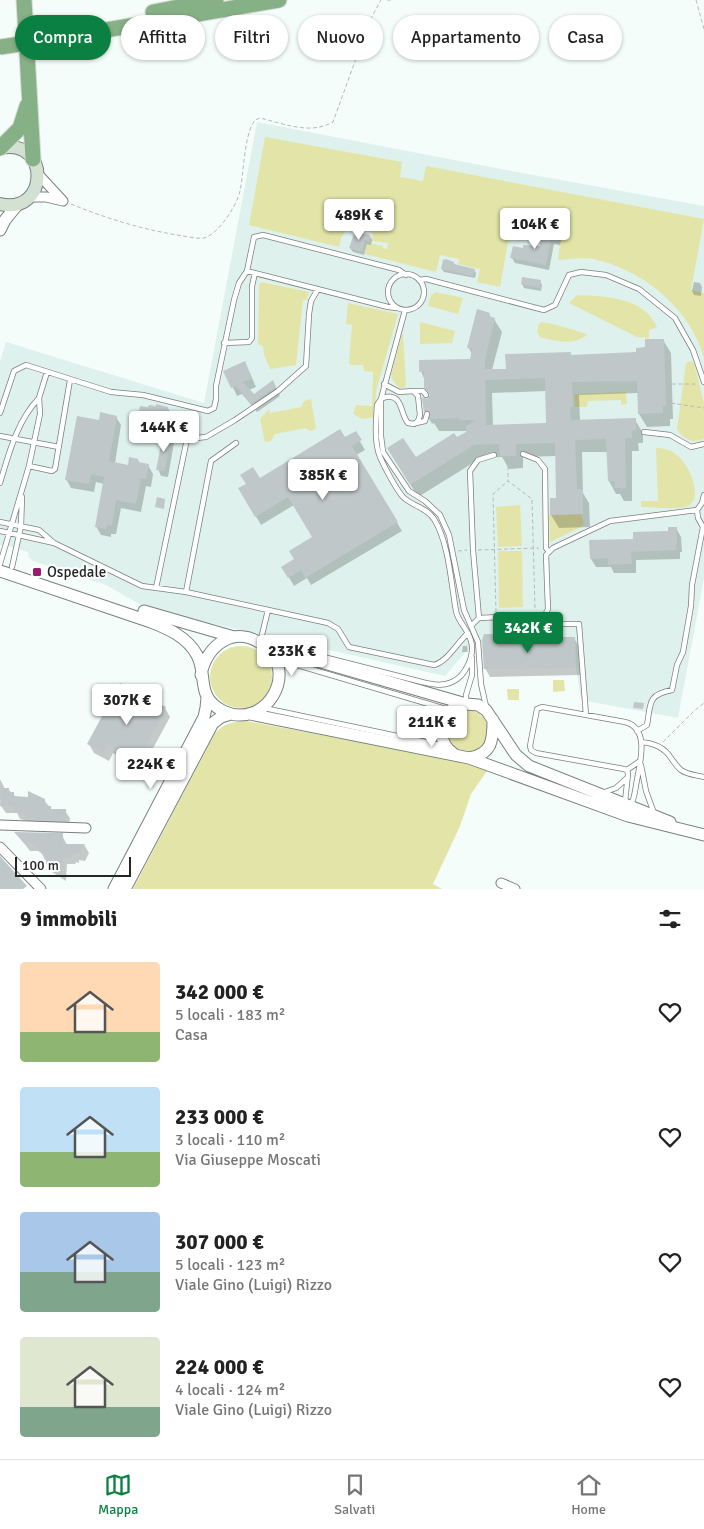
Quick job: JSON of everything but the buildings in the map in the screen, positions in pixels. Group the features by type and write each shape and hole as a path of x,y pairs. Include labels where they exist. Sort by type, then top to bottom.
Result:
{"highway":[{"path":"24,0 33,159"},
{"path":"111,23 216,0"},
{"path":"111,26 279,0"},
{"path":"0,37 15,36"},
{"path":"0,46 15,43"},
{"path":"0,148 20,128 26,112 29,92"}],"main road":[{"path":"0,148 7,146 22,149 33,159 38,175 34,191 29,197 18,204 0,204"}],"street":[{"path":"38,175 63,201"},
{"path":"29,197 46,197 63,201"},
{"path":"0,230 5,220 18,204"},
{"path":"4,565 154,615 236,638 252,639 265,645 466,704 478,705 489,714 516,755 529,766 596,793 627,810"},
{"path":"0,571 172,630 197,655 200,663 202,686 207,697 218,708 231,714"},
{"path":"201,675 206,659 216,646 225,640 236,638"},
{"path":"250,714 262,708 270,700 276,691 279,680 275,658 265,645"},
{"path":"114,889 204,717 207,697"},
{"path":"456,755 445,746 441,734 442,724 450,710 466,704"},
{"path":"125,889 213,723 221,716 231,714 250,714 469,758 704,835"},
{"path":"469,758 477,757 490,745 493,737 489,714"},
{"path":"651,819 704,831"},
{"path":"0,825 86,828"},
{"path":"0,847 41,889"},
{"path":"501,883 516,889"}],"lane":[{"path":"0,413 14,371 26,364 111,392 143,395 208,411 214,408 224,343 239,283 247,271 254,237 263,235 399,270 419,280 426,279 544,310 555,305 570,275 581,272 606,275 639,289 675,318 693,350 702,383"},
{"path":"247,271 405,310 417,307 423,297 422,285 419,280"},
{"path":"224,343 249,342 252,338 252,286 254,273"},
{"path":"397,308 390,299 389,288 395,278 406,274"},
{"path":"156,588 187,439 206,437 235,420 278,391 306,366 308,314 311,301 318,289"},
{"path":"405,310 381,399 380,436 383,452 409,491 425,501 440,515 449,535 464,610 478,642 481,684 489,714"},
{"path":"4,565 11,524 23,491 29,466 40,414 40,398 47,372"},
{"path":"29,466 52,471 55,469 70,380"},
{"path":"384,384 399,392 422,391 426,395"},
{"path":"413,391 418,396 420,415 418,421 414,424"},
{"path":"427,414 424,420 414,424 408,423 403,418 399,401 394,397 388,396 381,399 377,405 378,450 402,496 424,509 433,517 442,534 457,617 468,633 472,651 472,675 466,695 466,704"},
{"path":"0,483 14,439 29,408 40,398"},
{"path":"644,432 670,436 691,447 704,444"},
{"path":"0,436 59,447"},
{"path":"186,592 211,461 236,443"},
{"path":"523,454 538,460 545,469 548,609 545,615"},
{"path":"479,618 473,550 470,471 478,460 494,455"},
{"path":"4,565 19,536 23,491"},
{"path":"637,731 647,725 650,701 660,692 672,690 683,652 691,606 692,585 703,527 698,518 697,510 702,503 704,495"},
{"path":"547,550 610,522 697,510"},
{"path":"0,522 39,530 54,543"},
{"path":"0,531 54,543 142,586 186,592 328,623 338,629 349,646 434,665 441,663 468,633"},
{"path":"268,610 265,645 305,651 422,682 440,685 452,682 467,666 472,651"},
{"path":"471,626 479,618 545,615 556,624 579,624 586,715"},
{"path":"275,658 450,710"},
{"path":"627,810 634,795 641,742 637,731 630,723 542,707 537,709 530,746 531,750 536,753 628,772"},
{"path":"262,708 445,746"},
{"path":"641,742 660,746 668,753 680,770 704,777"},
{"path":"596,793 616,788 624,782 628,772 640,761"},
{"path":"640,761 644,785 651,807 651,819"},
{"path":"627,810 628,772"}],"path":[{"path":"63,201 100,215 159,232 195,238 204,238 211,235 224,221 239,193 249,132 255,120 260,118 297,127 316,129 333,122 370,20 381,0"},
{"path":"387,0 392,0"},
{"path":"696,0 704,29"},
{"path":"672,384 702,383"},
{"path":"672,403 704,408"},
{"path":"496,618 493,494 508,481 508,460"},
{"path":"508,481 532,499 535,616"},
{"path":"452,551 533,548 547,550"},
{"path":"660,746 672,731 704,703"}],"shaded area":[{"path":"257,122 704,206 704,578 678,718 581,700 576,667 483,669 481,650 467,650 445,676 165,613 141,605 106,585 33,561 29,558 28,552 2,544 0,546 0,361 6,342 204,403"}],"green space":[{"path":"265,137 402,162 400,177 423,181 426,166 704,219 691,290 704,293 704,358 698,340 688,323 662,294 646,282 611,264 593,259 558,260 562,227 512,220 500,287 477,282 480,269 458,264 459,259 440,255 436,272 365,254 367,243 383,246 383,248 387,249 388,243 371,241 373,233 361,230 361,225 347,228 341,238 339,247 249,225"},
{"path":"261,282 309,292 307,300 303,300 296,365 270,369 264,355 263,346 258,344 259,285"},
{"path":"436,292 463,298 458,314 428,306 431,295"},
{"path":"577,295 599,296 623,300 633,304 643,309 657,327 649,330 649,338 637,337 569,303"},
{"path":"348,303 398,314 376,391 375,417 362,419 353,414 356,405 372,406 373,372 364,371 363,365 350,365 352,325 346,324"},
{"path":"420,322 455,331 452,343 420,344"},
{"path":"541,322 565,327 587,335 570,342 540,337 537,332"},
{"path":"402,334 406,384 405,387 399,388 391,375"},
{"path":"690,361 694,363 704,403 704,439 696,441 685,438 677,429 686,363"},
{"path":"626,392 627,404 621,405 621,400 588,401 587,407 575,407 574,394"},
{"path":"311,399 316,429 310,431 305,428 275,434 271,441 265,442 260,419 269,409 270,413 301,407 304,401"},
{"path":"656,448 673,452 682,460 690,473 695,496 693,502 688,506 672,508 641,507 641,501 658,501"},
{"path":"520,505 522,546 498,547 496,507"},
{"path":"581,514 584,524 581,527 550,542 549,515"},
{"path":"498,551 522,551 523,607 499,608"},
{"path":"235,646 247,646 263,655 270,665 272,677 270,689 263,699 247,708 235,708 224,703 215,694 210,683 210,671 215,660 224,651"},
{"path":"553,680 564,680 565,691 553,692"},
{"path":"507,689 519,689 519,700 508,700"},
{"path":"467,710 482,716 488,731 482,746 467,752 452,746 446,731 452,716"},
{"path":"246,721 425,754 465,763 487,771 471,794 460,826 433,884 442,889 133,889 214,735 228,724"}],"place":[{"name":"Ospedale","path":"37,572"}]}
